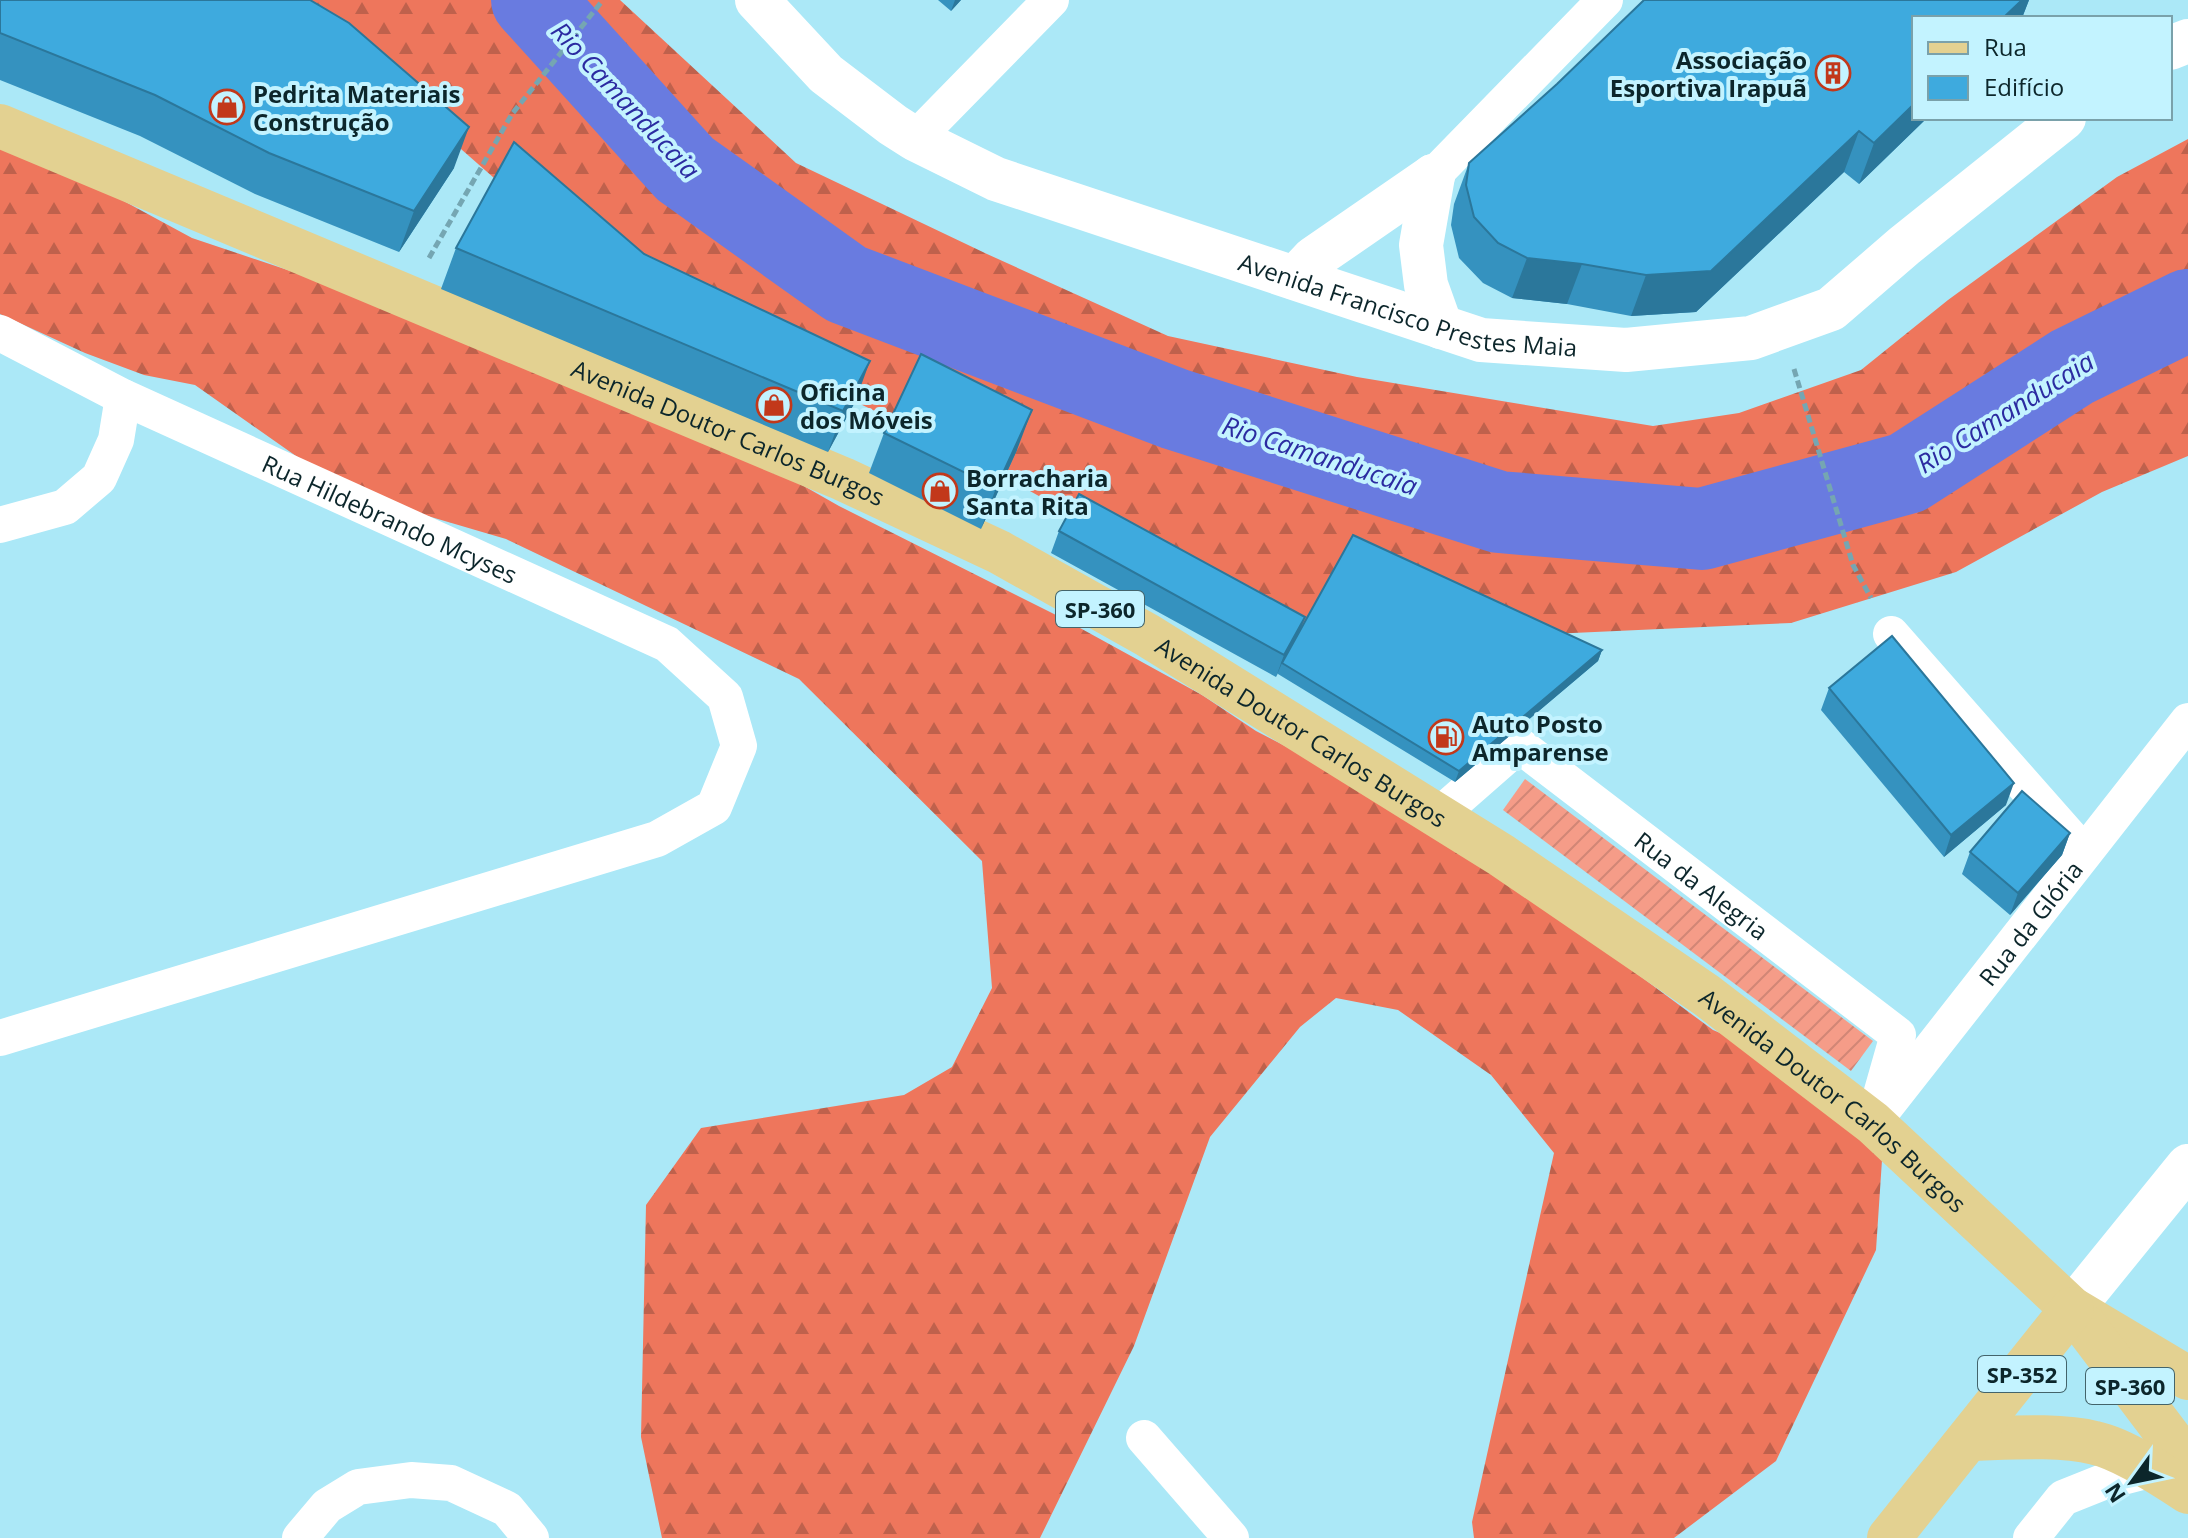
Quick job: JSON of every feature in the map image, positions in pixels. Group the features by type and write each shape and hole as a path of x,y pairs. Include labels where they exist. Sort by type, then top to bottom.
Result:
{"main road":[{"name":"Avenida Doutor Carlos Burgos","path":"0,126 843,479 999,552 1147,635 1501,855 1706,995 1873,1123 2072,1309 2188,1378"},
{"name":"SP-352","path":"1889,1538 2072,1309"},
{"name":"SP-360","path":"2072,1309 2176,1475"},
{"path":"1971,1439 2037,1438 2096,1443 2176,1475"}],"street":[{"name":"Avenida Francisco Prestes Maia","path":"757,0 826,74 915,139 996,179 1481,340 1626,350 1751,338 1831,309 1904,246 2062,120"},
{"path":"915,139 1051,0"},
{"path":"1295,278 1314,258 1433,176 1605,0"},
{"path":"1433,176 1421,245 1426,285 1441,327"},
{"name":"Rua Hildebrando Mcyses","path":"0,333 123,397 667,644 725,697 739,746 714,807 657,839 0,1038"},
{"path":"0,525 65,507 99,478 116,440 123,397"},
{"path":"1891,634 2084,853"},
{"name":"Rua da Glória","path":"1873,1123 2188,721"},
{"name":"Rua da Alegria","path":"1438,816 1519,745 1898,1035 1873,1123"},
{"path":"2072,1309 2188,1166"},
{"path":"1144,1438 1231,1538"},
{"path":"2031,1538 2063,1498 2103,1482 2176,1475"},
{"path":"300,1538 327,1506 358,1487 411,1480 451,1483 507,1509 531,1538"}],"path":[{"path":"406,297 512,114 603,0"},
{"path":"1793,367 1853,565"}],"green space":[{"path":"291,0 620,0 796,163 1168,336 1357,377 1653,426 1739,413 1861,370 1948,300 2117,177 2188,139 2188,456 2102,492 1956,572 1791,623 1551,634 1300,634 1182,576 953,448 624,292"},
{"path":"0,134 192,238 619,381 839,506 1060,617 1202,695 1256,731 1396,803 1471,851 1713,1030 1802,1068 1882,1160 1876,1250 1776,1461 1674,1538 1474,1538 1472,1522 1554,1153 1491,1075 1398,1010 1336,998 1300,1027 1210,1137 1134,1346 1040,1538 662,1538 641,1437 646,1205 701,1128 904,1095 952,1067 992,988 982,861 799,679 506,539 397,507 333,482 195,385 144,375 85,353 0,314"}],"shaded area":[{"path":"1525,779 1873,1041 1851,1071 1503,810"}],"building":[{"name":"Pedrita Materiais Construção","path":"0,0 310,0 349,23 469,127 414,211 269,153 155,95 0,33"},
{"path":"1644,0 2022,0 2005,16 1912,16 1912,106 1874,143 1859,131 1711,271 1646,275 1527,258 1498,243 1474,217 1466,185 1469,163"},
{"path":"514,142 644,254 870,361 843,411 456,248"},
{"path":"921,354 1032,410 996,488 884,433"},
{"path":"1079,494 1305,617 1284,655 1059,531"},
{"path":"1353,535 1602,650 1459,771 1282,663"},
{"path":"1892,636 2014,783 1951,835 1829,688"},
{"path":"2022,791 2070,833 2018,893 1970,852"}],"waterway":[{"name":"Rio Camanducaia","path":"532,0 685,169 846,284 1175,409 1499,512 1702,529 1907,473 2072,367 2188,310"}],"place":[{"name":"Associação Esportiva Irapuã","path":"1833,73"},
{"name":"Pedrita Materiais Construção","path":"227,107"},
{"name":"Oficina dos Móveis","path":"774,405"},
{"name":"Borracharia Santa Rita","path":"940,491"},
{"name":"Auto Posto Amparense","path":"1446,737"}]}
